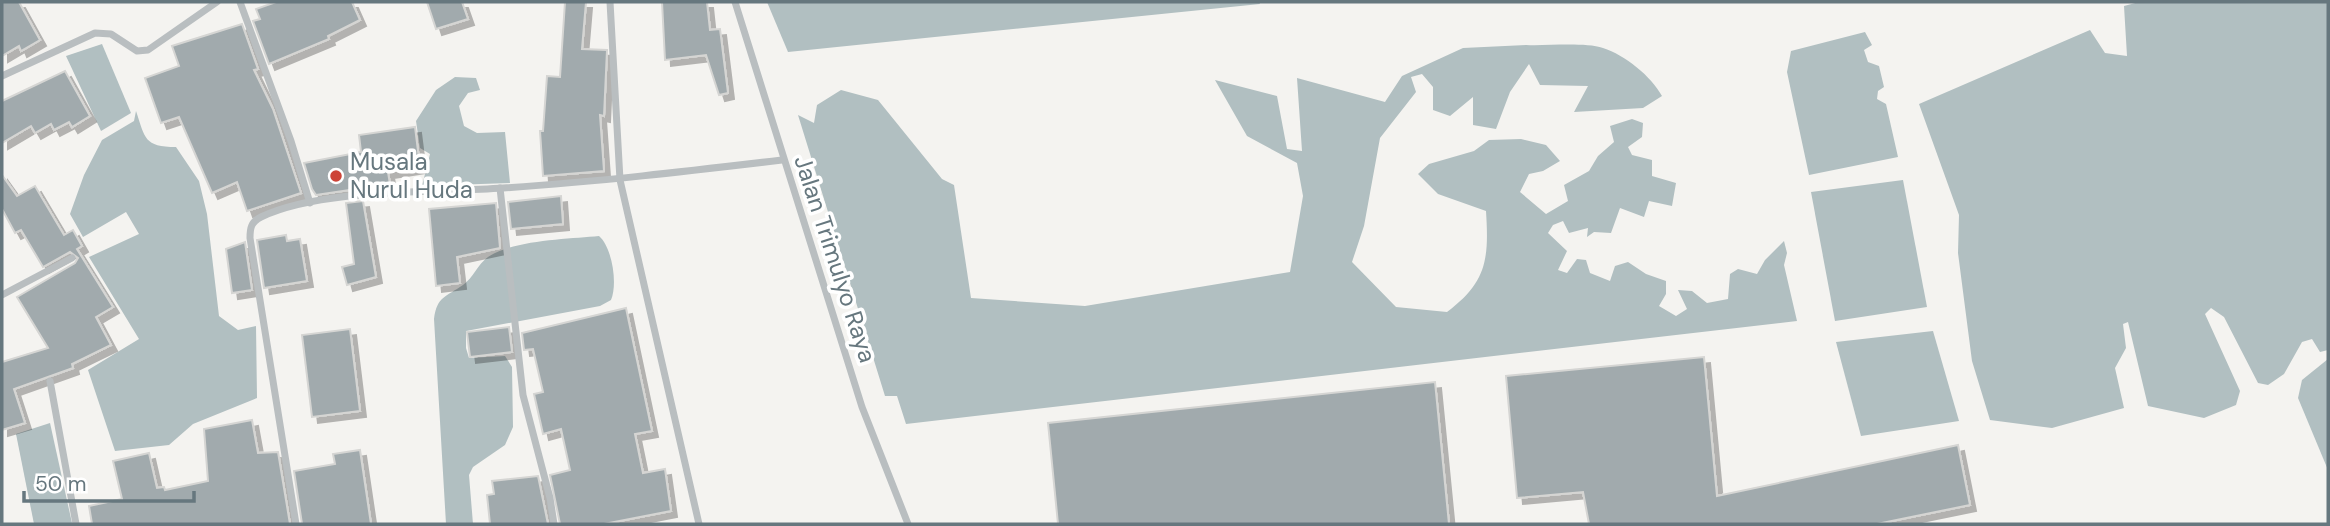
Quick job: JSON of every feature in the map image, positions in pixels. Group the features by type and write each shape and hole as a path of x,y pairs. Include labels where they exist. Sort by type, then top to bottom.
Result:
{"street":[{"path":"2,76 95,33 111,34 137,51 148,50 217,2"},
{"path":"240,2 291,141 310,204"},
{"path":"610,2 620,180 699,524"},
{"name":"Jalan Trimulyo Raya","path":"735,2 782,160 862,407 908,524"},
{"path":"296,524 285,470 250,226 258,218 310,204 364,195 620,180 782,160"},
{"path":"500,188 518,325 523,395 550,498 554,524"},
{"path":"2,295 72,258"},
{"path":"50,381 76,524"}],"shaded area":[{"path":"767,2 1259,2 1260,4 788,52"},
{"path":"2139,2 2328,2 2328,350 2320,352 2312,339 2302,342 2284,374 2268,385 2258,383 2224,317 2211,308 2205,314 2240,391 2236,405 2204,418 2148,406 2128,322 2123,324 2126,348 2115,368 2124,408 2052,428 1990,420 1972,361 1958,253 1959,215 1919,104 2090,30 2105,53 2127,56 2124,6"},
{"path":"1865,32 1872,45 1864,50 1868,62 1879,66 1884,87 1878,91 1877,99 1886,104 1898,157 1809,175 1787,72 1791,51"},
{"path":"102,44 131,113 101,131 66,56"},
{"path":"1526,45 1603,48 1637,67 1662,96 1643,108 1574,112 1588,86 1540,85 1529,64 1510,92 1496,129 1473,125 1473,97 1450,116 1433,110 1433,87 1422,74 1411,77 1416,92 1380,138 1364,226 1352,262 1396,307 1447,312 1478,280 1486,256 1486,211 1438,194 1418,174 1429,164 1474,151 1489,140 1521,139 1546,145 1560,161 1543,171 1529,174 1520,192 1546,214 1568,201 1564,185 1589,171 1598,156 1614,142 1610,126 1632,119 1643,123 1642,137 1628,147 1632,155 1652,160 1652,176 1676,183 1672,206 1649,201 1644,217 1620,208 1611,233 1594,232 1587,237 1588,228 1569,233 1563,221 1553,225 1548,233 1567,251 1558,270 1567,273 1577,259 1586,260 1590,273 1610,281 1615,266 1628,262 1646,274 1666,281 1666,294 1659,306 1676,316 1687,309 1678,290 1692,291 1707,303 1728,299 1730,274 1738,269 1757,274 1765,260 1784,241 1787,253 1784,265 1797,321 906,424 897,396 885,396 798,115 814,123 817,105 841,90 878,100 942,179 954,185 971,298 1085,306 1290,272 1303,196 1297,163 1247,136 1215,80 1277,96 1287,149 1302,151 1297,78 1385,102 1402,76 1463,48"},
{"path":"455,77 476,78 480,90 468,93 459,106 464,126 477,133 505,132 510,183 422,186 430,154 420,148 416,121 436,90"},
{"path":"136,111 147,139 165,147 176,147 199,181 207,214 219,316 238,330 256,326 257,398 193,424 169,445 115,451 88,370 139,339 89,257 139,234 126,212 83,237 70,214 84,175 102,140 134,121"},
{"path":"1903,180 1927,307 1835,321 1811,192"},
{"path":"599,236 604,241 613,266 614,285 611,300 600,306 466,331 469,358 505,356 512,367 513,427 505,445 473,467 469,475 473,524 446,524 434,319 437,306 443,298 467,282 484,260 499,251 542,241"},
{"path":"1933,331 1959,421 1861,436 1836,342"},
{"path":"2328,359 2328,470 2298,398 2302,380"},
{"path":"50,423 72,523 34,524 16,434"}],"building":[{"path":"2,2 19,2 40,40 21,51 19,46 2,56"},
{"path":"276,2 352,2 360,20 328,36 329,39 269,64 253,21 260,19 256,9"},
{"path":"427,2 462,2 468,19 436,29"},
{"path":"565,2 586,2 582,49 607,50 604,116 600,115 604,171 543,176 540,131 543,131 547,76 560,77"},
{"path":"662,2 707,2 710,30 720,29 728,93 719,95 706,55 665,60"},
{"path":"242,24 258,69 254,70 273,109 301,193 247,211 237,182 212,193 179,117 161,123 145,78 179,66 172,46"},
{"path":"65,71 90,116 72,127 69,122 54,130 51,124 35,133 31,126 2,143 2,101"},
{"path":"415,127 420,167 388,172 390,184 316,195 312,189 304,163 361,152 359,135"},
{"path":"2,175 17,196 35,186 64,235 73,230 82,246 77,249 113,307 96,317 111,345 72,364 73,368 14,389 25,423 2,430 2,362 48,348 17,297 75,263 78,258 70,252 43,267 21,230 15,233 2,209"},
{"path":"561,196 563,224 511,229 508,202"},
{"path":"363,201 376,277 347,285 342,267 354,264 346,203"},
{"path":"496,203 500,248 457,257 460,283 436,286 429,209"},
{"path":"286,235 287,241 300,239 307,281 264,288 257,240"},
{"path":"245,242 252,290 232,293 226,249"},
{"path":"626,308 652,431 635,434 643,473 665,469 671,511 604,524 560,524 550,475 570,470 561,429 543,434 534,394 543,392 533,349 524,350 522,333"},
{"path":"509,327 512,352 470,357 467,332"},
{"path":"350,329 360,411 312,417 302,335"},
{"path":"1704,357 1717,496 1958,445 1970,505 1877,524 1589,524 1583,492 1517,498 1506,376"},
{"path":"1435,382 1449,524 1058,524 1048,423"},
{"path":"252,420 258,453 278,452 290,524 92,524 89,506 122,499 113,461 149,453 157,488 164,487 165,490 208,481 204,429"},
{"path":"360,450 371,524 302,524 294,471 335,464 333,454"},
{"path":"538,476 548,524 490,524 487,495 494,494 492,481"}],"place":[{"name":"Musala Nurul Huda","path":"336,176"}]}
